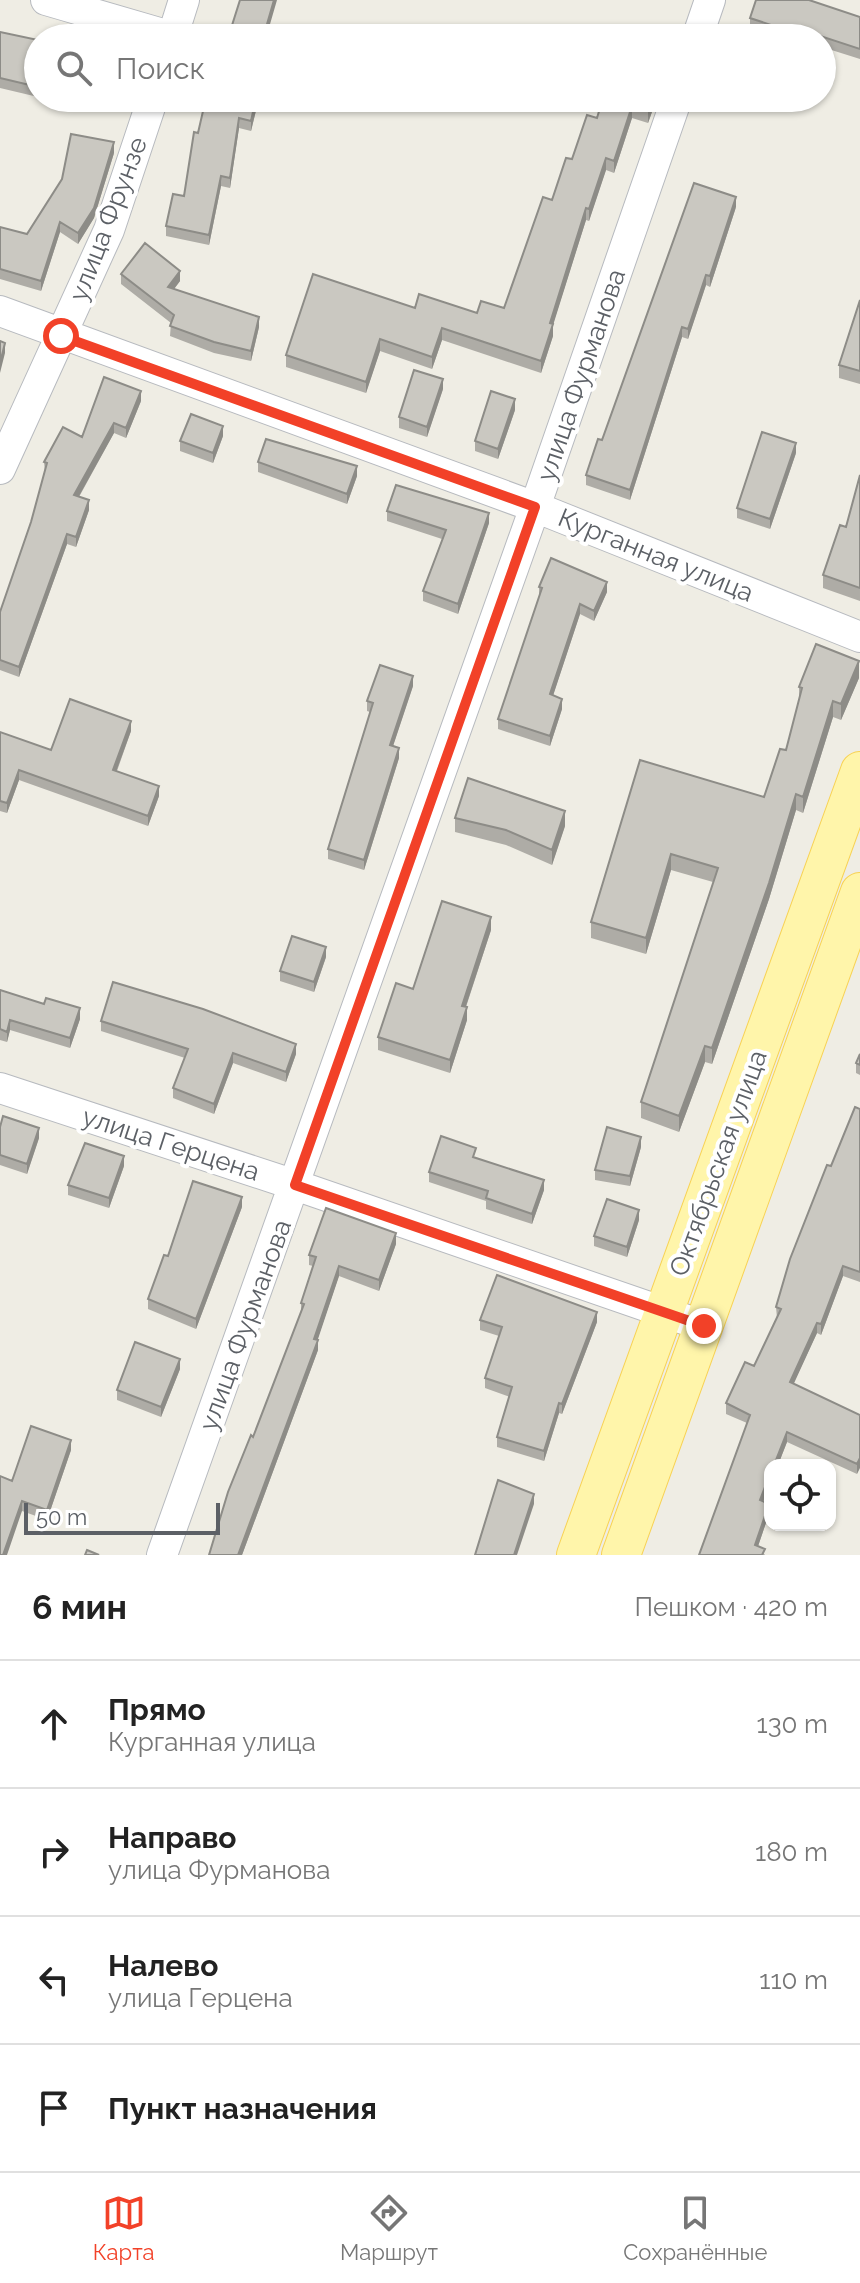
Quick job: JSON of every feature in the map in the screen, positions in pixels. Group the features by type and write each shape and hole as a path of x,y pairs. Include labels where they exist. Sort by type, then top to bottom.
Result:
{"main road":[{"name":"Октябрьская улица","path":"576,1555 860,771"},
{"name":"Октябрьская улица","path":"621,1555 860,892"}],"street":[{"path":"46,0 128,24"},
{"path":"177,24 184,0"},
{"path":"702,24 710,0"},
{"name":"улица Фрунзе","path":"0,469 109,230 148,112"},
{"name":"улица Фурманова","path":"162,1555 672,112"},
{"name":"Курганная улица","path":"0,311 61,336 535,507 860,637"},
{"name":"улица Герцена","path":"0,1088 295,1185 704,1326"}],"building":[{"path":"240,0 274,0 267,24 232,24"},
{"path":"756,0 809,0 860,17 860,49 836,41 836,24 768,24 750,18"},
{"path":"0,32 24,37 24,84 0,78"},
{"path":"203,112 253,112 251,121 239,118 230,178 221,176 209,235 166,226 173,194 184,196 194,132 198,133"},
{"path":"599,112 630,112 614,161 606,158 589,209 586,208 541,361 442,328 432,357 380,339 366,382 286,355 313,274 415,308 419,294 477,313 481,301 504,308 543,197 552,200 566,158 572,159 587,115 597,118"},
{"path":"71,134 114,142 94,208 78,233 60,222 41,281 0,269 0,227 27,234 62,179"},
{"path":"694,183 736,197 710,276 706,275 688,329 682,327 630,490 586,475 598,439 602,440"},
{"path":"145,243 180,271 168,287 259,317 251,351 170,326 174,315 121,274"},
{"path":"860,300 860,371 839,365"},
{"path":"0,341 5,343 0,363"},
{"path":"414,370 443,379 427,427 399,417"},
{"path":"104,377 141,391 126,428 114,423 74,495 89,500 76,537 67,534 19,667 0,660 0,612 31,522 47,463 44,462 63,427 82,437"},
{"path":"491,391 515,399 498,449 475,441"},
{"path":"191,414 223,426 213,453 180,441"},
{"path":"762,432 796,443 770,519 737,508"},
{"path":"266,439 357,466 347,494 258,462"},
{"path":"860,475 860,588 823,575 840,525 846,527"},
{"path":"396,485 489,513 458,604 423,591 446,530 387,511"},
{"path":"551,558 607,582 594,611 580,604 550,694 562,699 550,736 498,719"},
{"path":"816,644 859,661 841,704 833,701 803,797 796,794 712,1048 705,1046 679,1116 641,1102 718,868 671,854 646,938 591,922 640,760 764,797 780,749 786,750 802,688 799,687"},
{"path":"380,665 413,676 390,745 399,748 364,860 328,849 373,703 367,701"},
{"path":"70,699 131,721 113,770 159,786 148,816 19,770 7,803 0,801 0,732 51,750"},
{"path":"468,778 565,811 552,850 506,830 455,818"},
{"path":"442,901 491,917 462,1006 467,1007 450,1060 378,1037 396,983 413,989"},
{"path":"292,936 326,947 314,982 280,971"},
{"path":"113,982 203,1009 296,1044 286,1072 233,1053 214,1104 173,1088 188,1049 101,1021"},
{"path":"0,990 44,1004 46,998 80,1008 70,1038 10,1020 7,1032 0,1029"},
{"path":"855,1107 860,1109 860,1272 843,1266 821,1324 817,1323 790,1382 860,1415 860,1458 857,1464 787,1432 776,1459 764,1459 764,1490 760,1500 764,1502 764,1519 755,1545 765,1549 762,1555 699,1555 750,1415 726,1403 745,1362 754,1366 781,1309 776,1307 790,1259 827,1165 831,1166"},
{"path":"3,1116 39,1128 27,1164 0,1155"},
{"path":"607,1127 641,1137 630,1176 595,1170"},
{"path":"441,1136 476,1148 473,1157 544,1180 532,1214 486,1198 488,1191 429,1172"},
{"path":"85,1143 124,1156 109,1198 68,1185"},
{"path":"193,1181 242,1197 196,1319 148,1299 164,1255 168,1256"},
{"path":"607,1199 639,1210 627,1247 594,1236"},
{"path":"326,1208 396,1233 379,1280 339,1266 314,1339 318,1340 238,1555 209,1555 228,1492 251,1435 253,1437 304,1304 301,1303 316,1257 309,1255"},
{"path":"497,1275 597,1312 562,1404 559,1403 544,1451 497,1437 512,1387 485,1378 502,1327 480,1320"},
{"path":"135,1342 180,1359 161,1407 117,1390"},
{"path":"31,1426 71,1440 47,1510 22,1501 3,1555 0,1555 0,1476 12,1481"},
{"path":"498,1480 534,1494 514,1555 475,1555"}],"route":[{"path":"61,336 535,507 295,1185 704,1326"}]}
